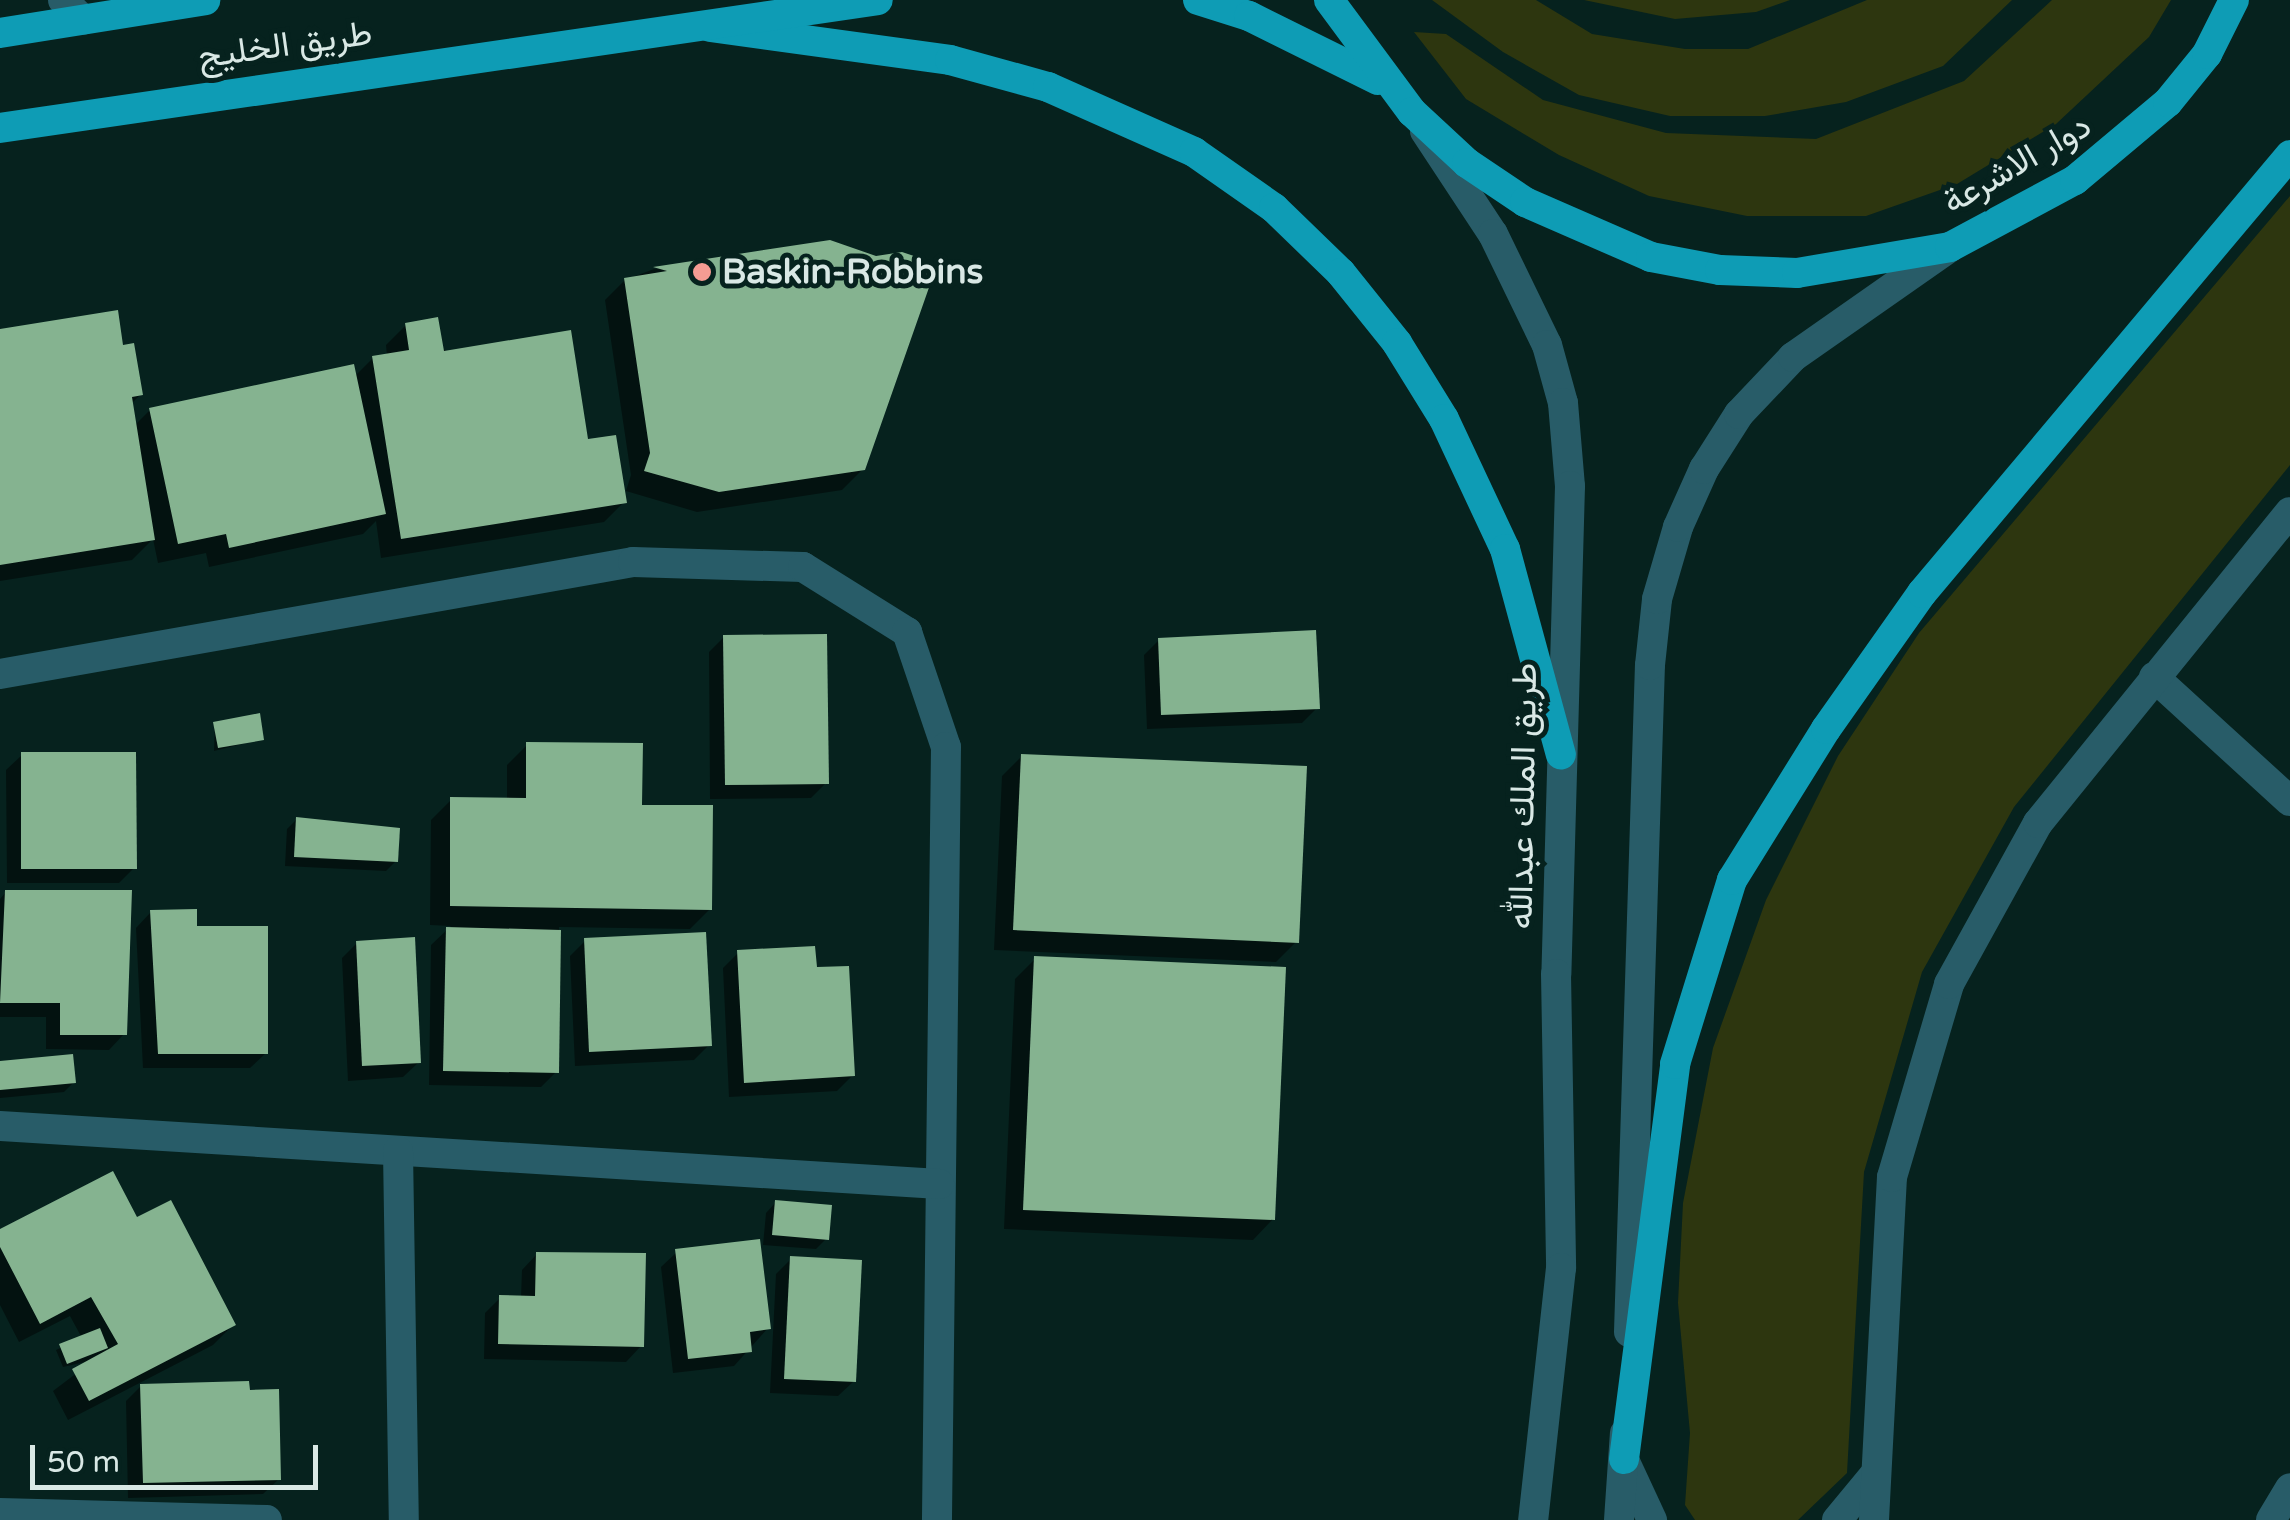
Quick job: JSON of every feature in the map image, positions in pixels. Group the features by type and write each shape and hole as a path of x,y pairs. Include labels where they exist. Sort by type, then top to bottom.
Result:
{"main road":[{"name":"طريق الخليج","path":"0,33 73,10 205,0"},
{"name":"طريق الخليج","path":"0,128 183,97 710,27 878,0"},
{"path":"1198,0 1249,16 1386,84"},
{"name":"دوار الاشرعة","path":"1329,0 1386,84 1412,112 1467,163 1525,202 1651,257 1720,270 1796,273 1950,247 2010,218 2120,148 2207,54 2234,0"},
{"path":"2207,54 2254,0"},
{"path":"710,27 950,60 1048,87 1194,152 1274,208 1341,273 1396,342 1444,419 1504,549 1561,755"},
{"path":"1624,1459 1675,1064 1732,880 1826,729 1922,593 2290,155"}],"street":[{"name":"طريق الملك عبدالله","path":"1412,112 1493,234 1546,345 1563,403 1570,486 1561,755 1561,1268 1533,1520"},
{"path":"1619,1520 1657,599 1690,498 1739,414 1793,357 1950,247"},
{"path":"1874,1520 1892,1177 1949,984 2038,823 2290,512"},
{"path":"0,674 634,562 803,567 907,632 946,747 937,1520"},
{"path":"2154,677 2290,802"},
{"path":"0,1126 939,1184"},
{"path":"398,1150 404,1520"},
{"path":"1624,1459 1652,1520"},
{"path":"1836,1520 1876,1474"},
{"path":"2271,1520 2290,1488"},
{"path":"0,1513 267,1520"}],"green space":[{"path":"1432,0 1536,0 1592,34 1685,49 1748,49 1867,0 2012,0 1943,66 1846,102 1765,116 1670,116 1579,95 1503,52"},
{"path":"1584,0 1790,0 1756,12 1675,19"},
{"path":"2052,0 2171,0 2149,37 2056,124 1957,184 1866,216 1747,216 1649,196 1559,155 1466,99 1414,32 1446,34 1543,100 1666,133 1816,139 1964,81"},
{"path":"2290,196 2290,465 2014,807 1922,972 1864,1172 1847,1473 1798,1520 1695,1520 1685,1505 1690,1433 1678,1303 1683,1203 1713,1048 1766,900 1838,756 1919,633"}],"building":[{"path":"830,240 876,256 902,252 929,261 932,279 865,470 719,492 644,471 650,453 624,278 667,271 653,267"},
{"path":"118,310 123,345 134,343 143,395 132,397 155,540 0,565 0,329"},
{"path":"438,317 444,351 571,330 588,439 616,435 627,503 401,539 372,356 409,350 405,323"},
{"path":"354,364 386,514 229,548 226,534 178,544 149,408"},
{"path":"1316,630 1320,709 1161,715 1158,638"},
{"path":"827,634 829,784 725,785 723,635"},
{"path":"260,713 264,740 218,748 213,722"},
{"path":"526,742 643,743 642,805 713,805 712,910 450,906 450,797 526,798"},
{"path":"21,752 136,752 137,869 21,869"},
{"path":"1021,754 1307,766 1299,943 1013,930"},
{"path":"296,817 400,828 398,862 294,857"},
{"path":"5,890 132,890 127,1035 60,1035 60,1003 0,1003"},
{"path":"197,909 197,926 268,926 268,1054 158,1054 150,910"},
{"path":"446,927 561,930 559,1073 443,1071"},
{"path":"706,932 712,1046 589,1052 584,938"},
{"path":"415,937 421,1063 362,1066 356,941"},
{"path":"815,946 817,967 849,966 855,1076 744,1083 737,950"},
{"path":"1034,956 1286,967 1275,1220 1023,1210"},
{"path":"73,1054 76,1083 0,1090 0,1061"},
{"path":"113,1171 137,1217 171,1200 236,1325 89,1401 72,1369 118,1344 91,1297 40,1324 0,1247 0,1229"},
{"path":"775,1200 832,1205 829,1240 772,1235"},
{"path":"760,1239 771,1329 750,1332 752,1352 688,1359 675,1249"},
{"path":"536,1252 646,1253 644,1347 498,1344 499,1295 535,1296"},
{"path":"790,1256 862,1260 856,1382 784,1379"},
{"path":"100,1328 108,1348 67,1364 59,1344"},
{"path":"249,1381 250,1390 279,1389 281,1480 143,1483 140,1384"}],"place":[{"name":"Baskin-Robbins","path":"702,272"}]}
